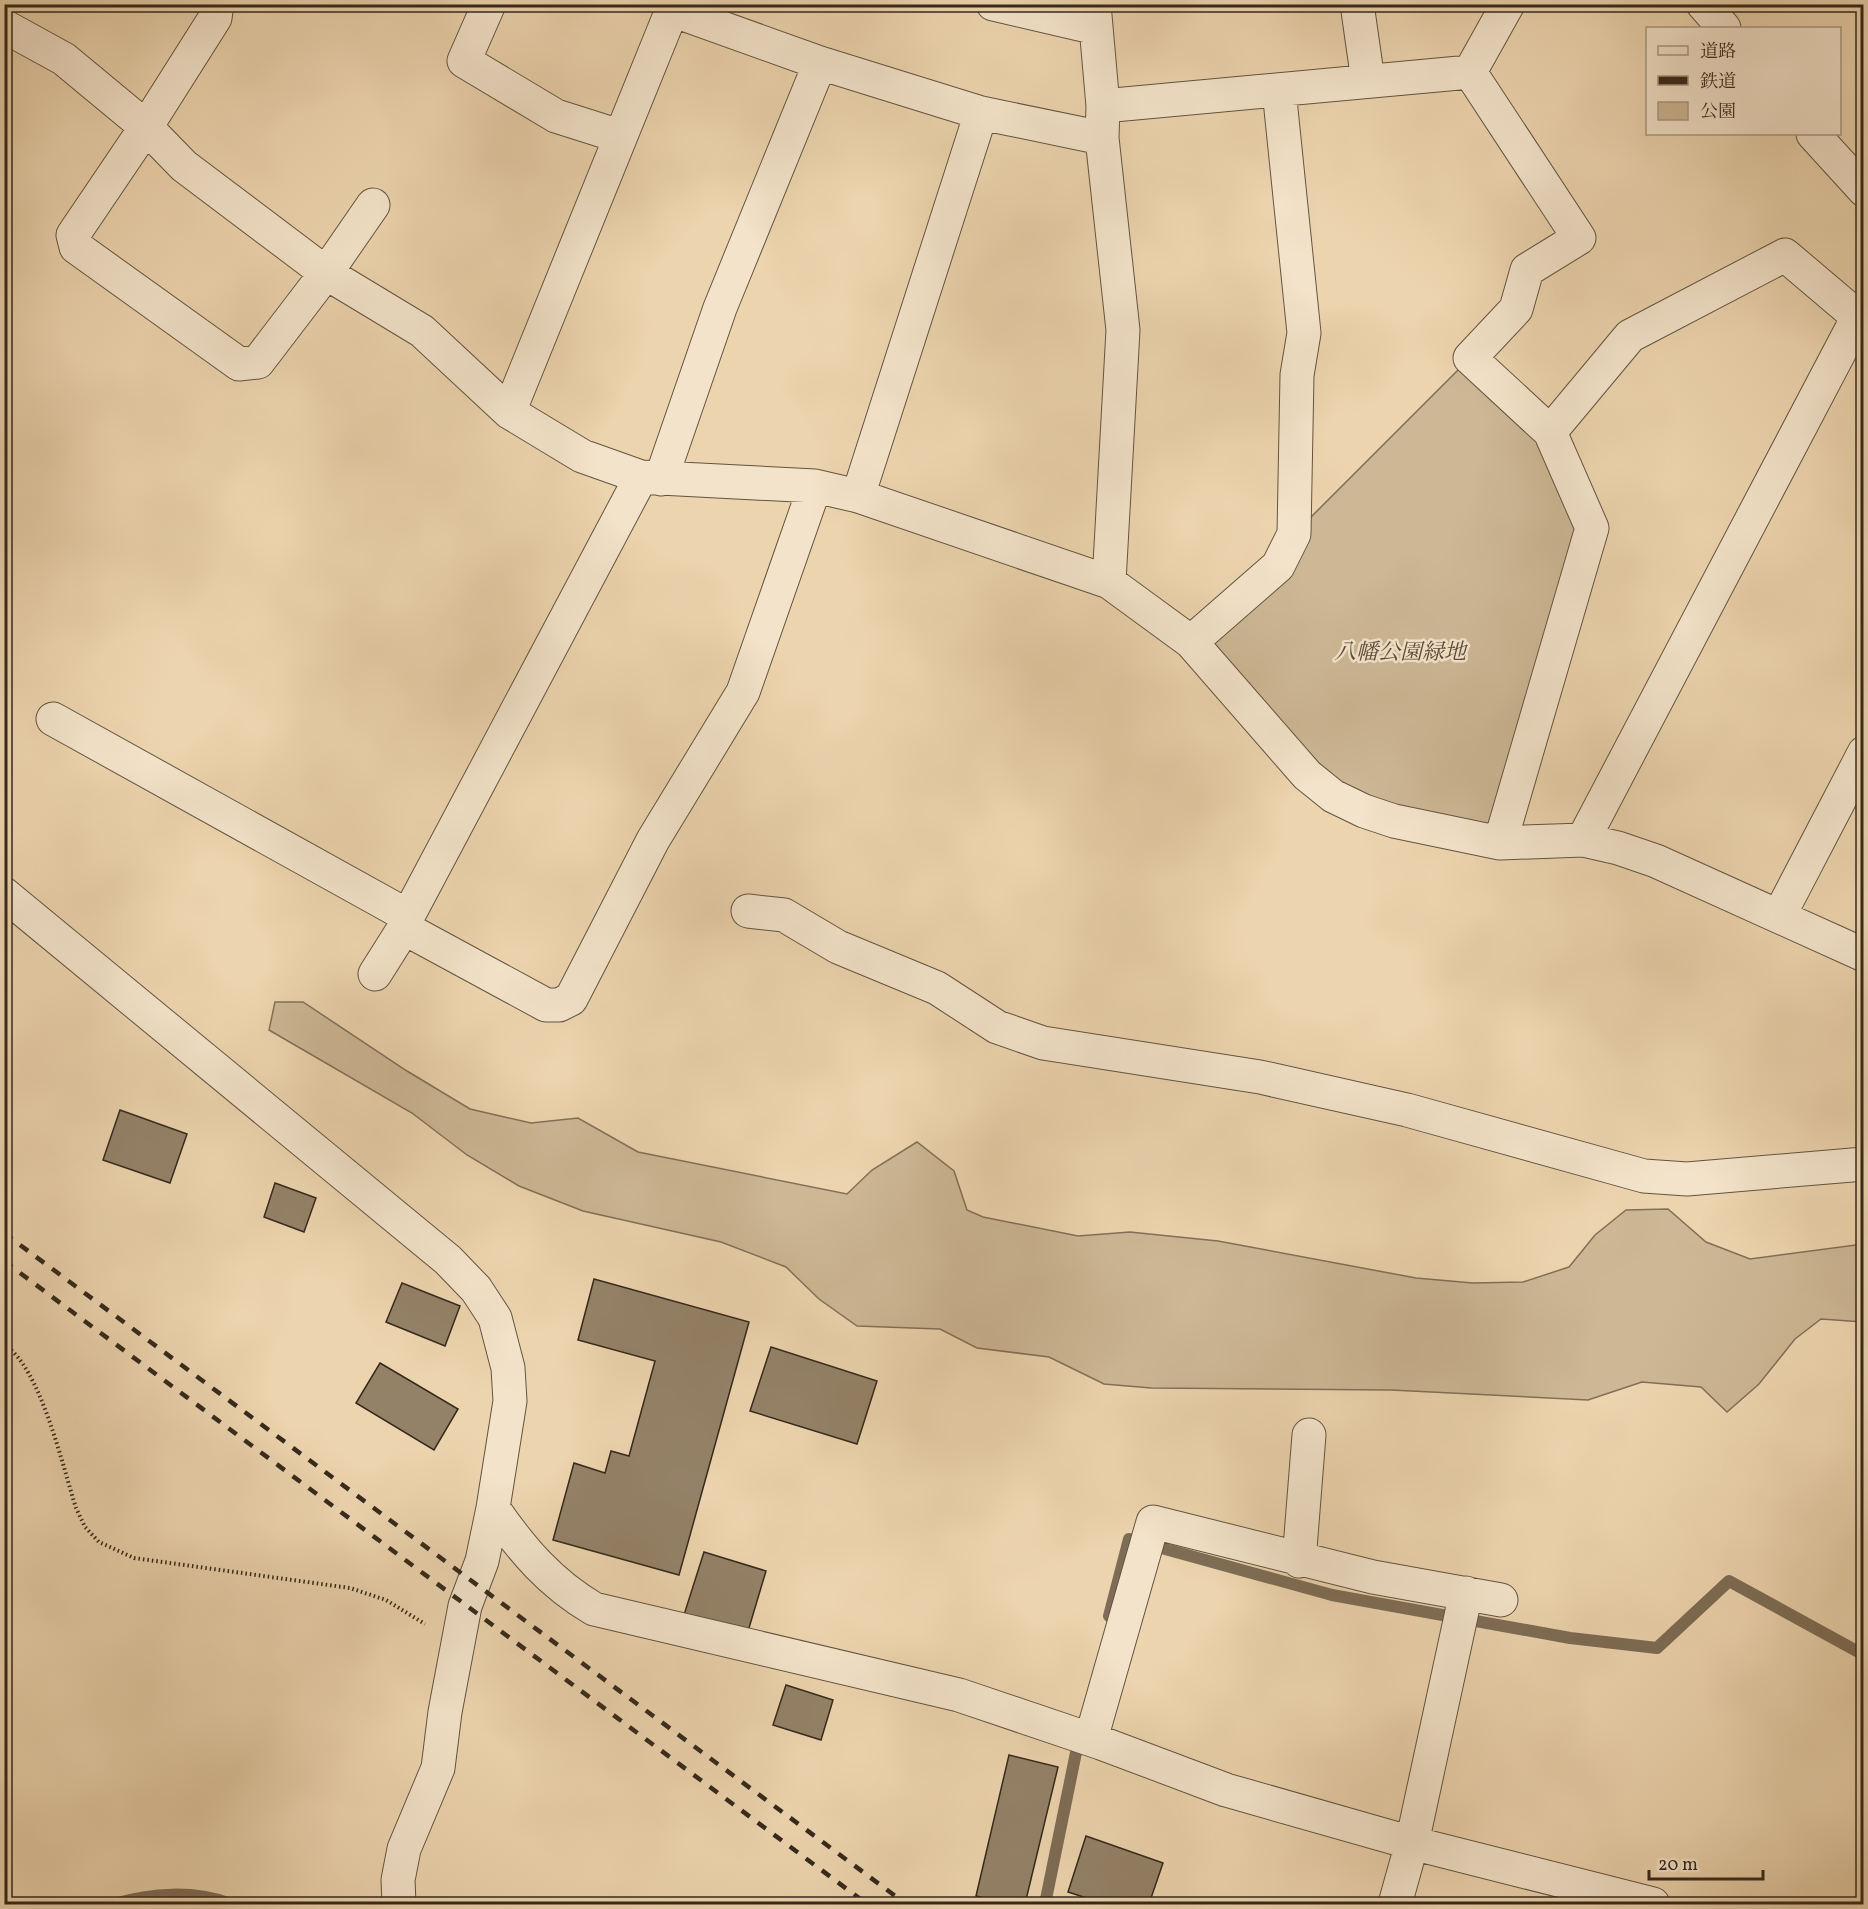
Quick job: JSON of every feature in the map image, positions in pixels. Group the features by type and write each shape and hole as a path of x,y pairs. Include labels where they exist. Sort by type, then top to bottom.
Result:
{"street":[{"path":"217,4 215,18 146,127 73,235 76,247 239,364 258,362 326,273 373,205"},
{"path":"489,4 464,61 556,116 619,136"},
{"path":"993,4 1095,16 1103,106 1102,138 1123,330 1109,582"},
{"path":"1357,4 1368,81"},
{"path":"1470,72 1508,4"},
{"path":"1703,4 1723,27"},
{"path":"509,412 672,10 820,63 981,113 1102,138"},
{"path":"4,26 64,59 146,127 184,166 326,273 422,331 488,395 509,412 582,456 601,465 651,478 815,486 858,496 1109,582 1191,642 1307,775 1332,796 1394,821 1500,843 1583,840 1656,861 1863,955"},
{"path":"375,974 406,922 651,478 820,63"},
{"path":"1103,106 1470,72"},
{"path":"1470,72 1579,238 1527,270 1516,309 1470,358 1550,432 1592,528 1500,843"},
{"path":"1191,642 1278,566 1294,534 1297,375 1304,333 1279,90"},
{"path":"858,496 981,113"},
{"path":"1814,135 1863,190"},
{"path":"1550,432 1630,336 1785,255 1858,317 1583,840"},
{"path":"53,719 546,1005 559,1005 571,999 653,840 743,692 815,486"},
{"path":"1779,916 1863,753"},
{"path":"4,894 448,1260 476,1289 495,1318 508,1368 510,1401 493,1508 482,1561 465,1606 438,1768 404,1849 399,1880 399,1905"},
{"path":"748,911 784,915 838,947 937,988 997,1027 1043,1043 1084,1052 1152,1059 1260,1077 1407,1110 1644,1176 1687,1179 1863,1164"},
{"path":"1299,1561 1309,1435"},
{"path":"493,1508 519,1546 541,1571 566,1593 594,1609 959,1695 1091,1739 1226,1790 1412,1843 1642,1904"},
{"path":"1091,1739 1153,1522 1299,1561 1501,1600"},
{"path":"1395,1905 1412,1843 1466,1593"}],"path":[{"path":"4,1345 22,1359 35,1383 76,1508 85,1527 99,1542 134,1558 350,1588 386,1600 458,1643"}],"green space":[{"name":"八幡公園緑地","path":"1470,358 1550,432 1592,528 1500,843 1364,811 1191,642 1294,534"},
{"path":"275,1002 303,1002 407,1071 470,1109 531,1123 578,1118 638,1152 847,1194 872,1170 917,1142 954,1171 967,1210 983,1217 1078,1236 1130,1232 1218,1241 1416,1278 1473,1283 1523,1282 1569,1267 1595,1235 1626,1210 1668,1209 1706,1242 1750,1259 1863,1244 1863,1322 1821,1319 1795,1339 1759,1384 1727,1412 1701,1387 1642,1382 1588,1400 1391,1390 1151,1388 1104,1384 1049,1357 977,1348 940,1329 857,1326 819,1299 786,1267 721,1242 583,1211 519,1186 467,1155 412,1113 269,1030"}],"building":[{"path":"120,1110 187,1134 170,1183 103,1160"},
{"path":"275,1183 316,1198 304,1232 264,1217"},
{"path":"594,1279 749,1322 679,1575 553,1540 574,1463 605,1473 611,1451 629,1456 655,1361 578,1340"},
{"path":"402,1283 460,1306 445,1346 386,1322"},
{"path":"771,1347 877,1381 857,1444 750,1411"},
{"path":"380,1363 458,1409 434,1450 356,1403"},
{"path":"704,1552 766,1571 746,1638 683,1618"},
{"path":"786,1685 833,1700 821,1740 773,1725"},
{"path":"1009,1755 1058,1767 1025,1904 1010,1904 976,1896"},
{"path":"1086,1836 1163,1863 1149,1904 1105,1904 1068,1892"}],"waterway":[{"path":"1109,1616 1129,1539 1332,1595 1570,1638 1657,1648 1729,1581 1864,1655"},
{"path":"1045,1904 1079,1738"},
{"path":"114,1904 158,1895 187,1895 231,1904"}],"railway":[{"path":"4,1233 906,1904"},
{"path":"4,1261 867,1904"}]}
